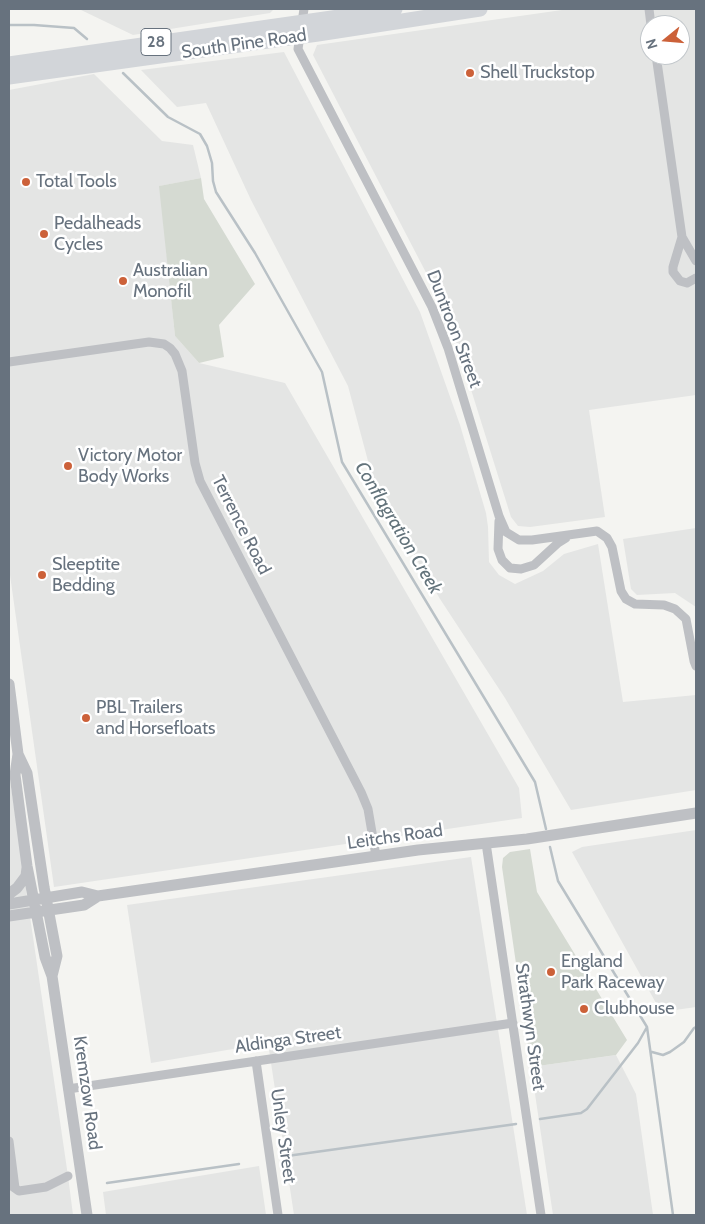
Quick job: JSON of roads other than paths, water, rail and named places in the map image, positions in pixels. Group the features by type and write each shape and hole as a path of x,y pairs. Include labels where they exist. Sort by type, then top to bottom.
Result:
{"highway":[{"name":"South Pine Road","path":"9,64 395,9"},
{"name":"South Pine Road","path":"9,77 302,22 480,9"}],"street":[{"name":"Duntroon Street","path":"302,22 298,49 432,307 448,348 499,516 506,532 519,540 597,531 607,538 612,547 621,591 626,599 635,604 664,605 675,609 686,620 696,666"},
{"path":"657,65 682,238 696,261"},
{"path":"682,238 673,272 680,282 686,283 696,278"},
{"name":"Terrence Road","path":"9,362 149,342 164,344 175,354 182,371 195,463 200,481 361,792 368,809 376,856"},
{"path":"499,516 498,549 502,560 510,568 521,569 534,565 558,543 573,535"},
{"path":"532,540 537,545 539,552 534,565"},
{"name":"Kremzow Road","path":"9,684 18,754 27,773 57,956 52,976"},
{"name":"Kremzow Road","path":"18,754 14,775 34,900 45,957 52,976 87,1215"},
{"name":"Leitchs Road","path":"9,904 82,892 98,896 376,856 572,833 696,813"},
{"name":"Strathwyn Street","path":"486,843 541,1215"},
{"path":"9,894 26,876 28,866"},
{"name":"Leitchs Road","path":"9,916 84,905 98,896"},
{"name":"Aldinga Street","path":"68,1089 513,1023"},
{"name":"Unley Street","path":"256,1061 278,1215"},
{"path":"9,1142 12,1186 18,1191 46,1187 68,1176"}],"waterway":[{"name":"Conflagration Creek","path":"9,25 74,28 87,39"},
{"name":"Conflagration Creek","path":"123,73 168,117 200,134 207,146 212,163 216,192 255,253 322,372 342,462 535,782 546,829"},
{"name":"Conflagration Creek","path":"550,847 558,881 647,1027 673,1215"},
{"path":"540,1119 581,1113 587,1109 638,1043 647,1027"},
{"path":"652,1052 663,1055 670,1052 684,1042 696,1027"},
{"path":"287,1156 516,1124"},
{"path":"107,1183 239,1164"}],"place":[{"name":"Shell Truckstop","path":"470,73"},
{"name":"Total Tools","path":"26,182"},
{"name":"Pedalheads Cycles","path":"44,234"},
{"name":"Australian Monofil","path":"123,281"},
{"name":"Victory Motor Body Works","path":"68,466"},
{"name":"Sleeptite Bedding","path":"42,575"},
{"name":"PBL Trailers and Horsefloats","path":"86,718"},
{"name":"England Park Raceway","path":"551,972"},
{"name":"Clubhouse","path":"584,1009"}]}
